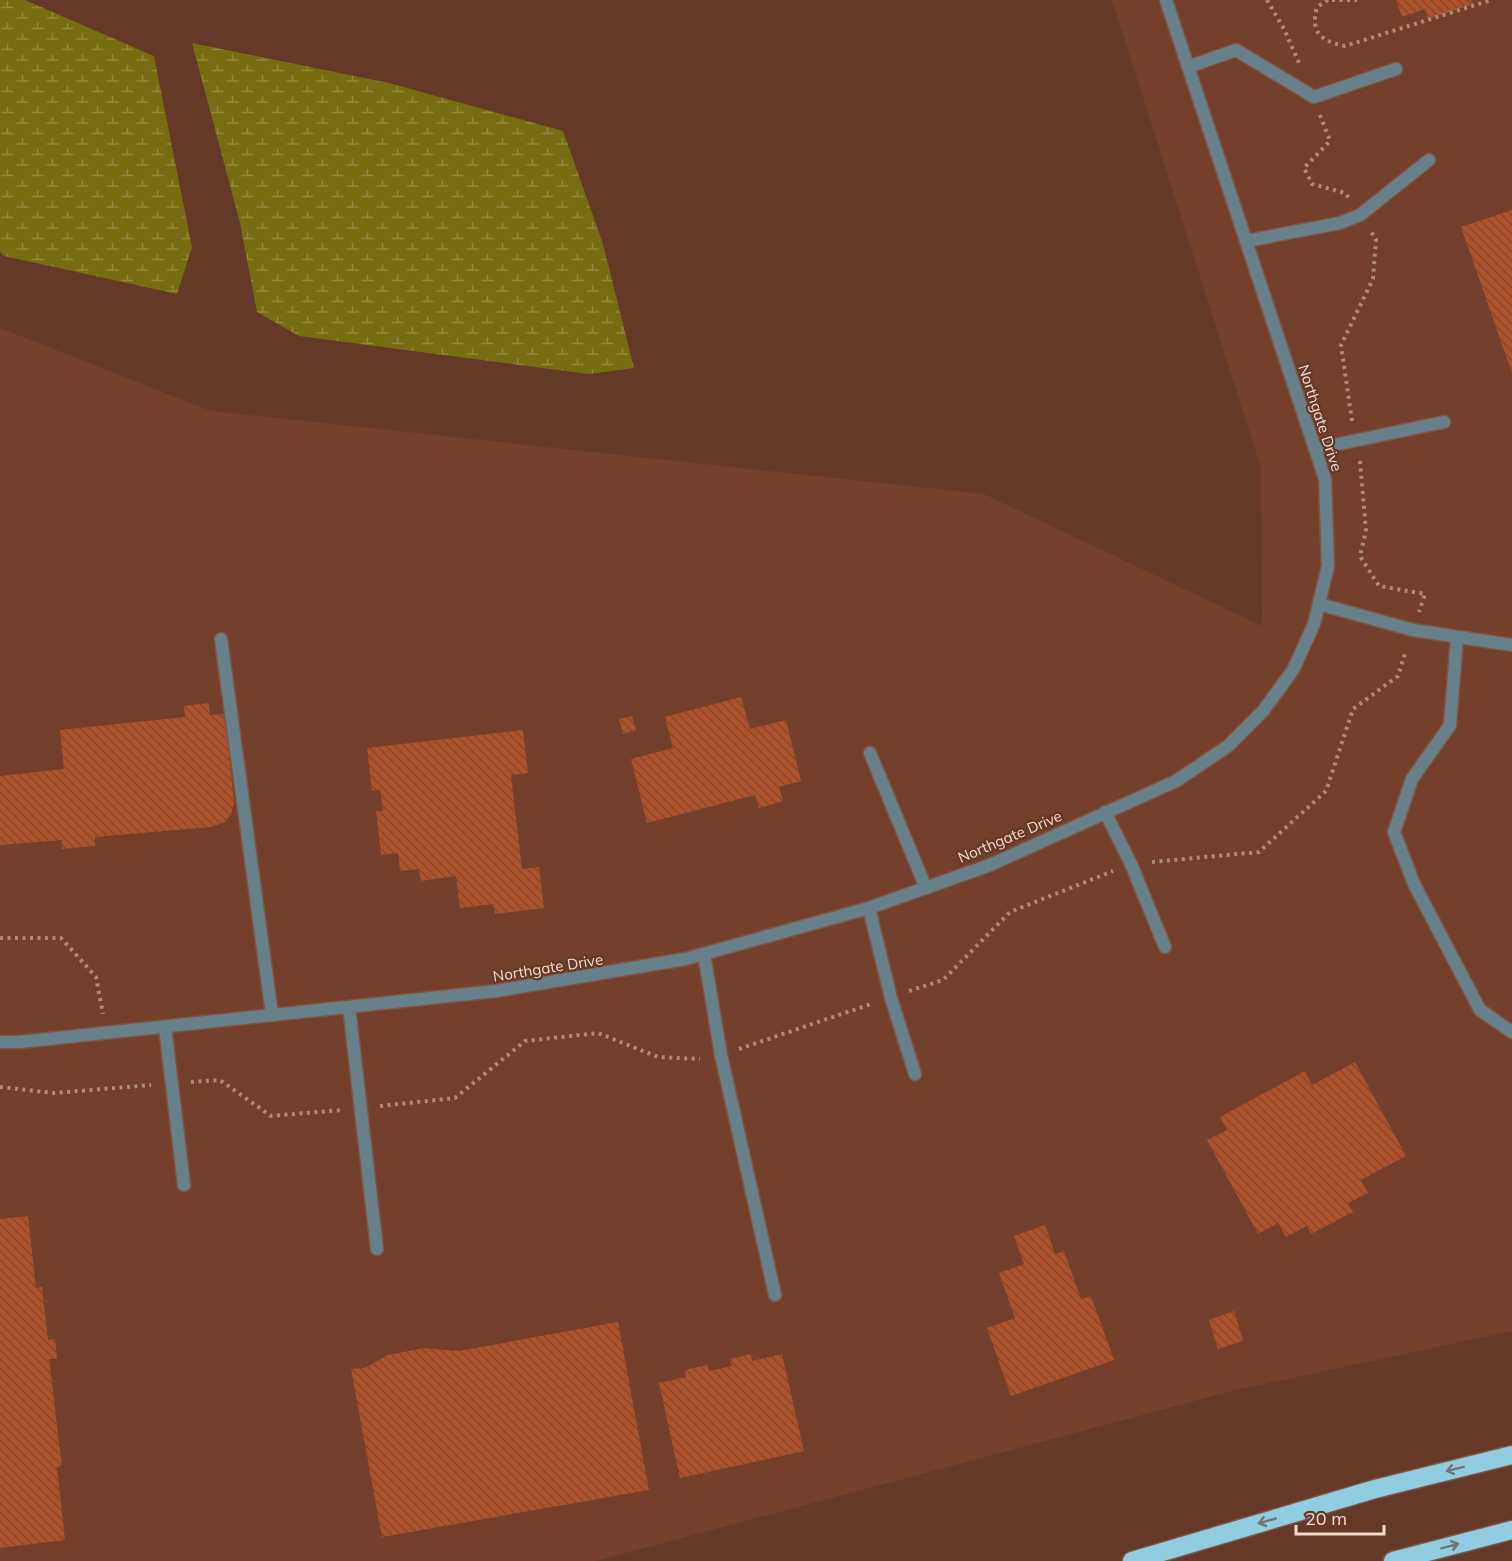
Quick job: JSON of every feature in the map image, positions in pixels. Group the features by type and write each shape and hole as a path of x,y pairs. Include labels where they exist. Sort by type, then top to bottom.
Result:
{"highway":[{"path":"1132,1561 1375,1489 1512,1455"},
{"path":"1394,1561 1512,1530"}],"street":[{"name":"Northgate Drive","path":"0,1042 20,1042 496,991 622,972 704,954 869,908 990,865 1176,781 1228,746 1263,711 1293,670 1314,624 1328,566 1325,479 1166,0"},
{"path":"1188,67 1236,50 1314,97 1396,69"},
{"path":"1246,241 1340,224 1360,215 1429,160"},
{"path":"1315,449 1444,422"},
{"path":"1319,604 1413,630 1512,645"},
{"path":"1457,637 1450,725 1412,779 1394,832 1414,884 1480,1010 1512,1032"},
{"path":"221,639 272,1016"},
{"path":"870,753 926,888"},
{"path":"1105,812 1131,864 1165,947"},
{"path":"869,908 891,998 915,1074"},
{"path":"704,954 721,1055 775,1295"},
{"path":"349,1007 363,1108 377,1249"},
{"path":"165,1027 184,1185"}],"path":[{"path":"0,1087 54,1093 220,1080 271,1116 455,1098 525,1041 598,1033 658,1057 709,1059 943,980 1010,912 1131,864 1259,852 1326,791 1353,709 1398,676 1425,594 1378,586 1360,556 1366,531 1361,466 1346,393 1341,345 1373,279 1376,239 1345,193 1312,184 1304,168 1330,141 1314,97 1284,29 1267,0"},
{"path":"1357,0 1330,0 1317,7 1314,20 1319,36 1329,43 1345,46 1491,0"},
{"path":"0,938 61,938 96,977 107,1033"}],"shaded area":[{"path":"1112,0 1512,0 1512,1331 1232,1391 596,1561 0,1561 0,328 211,411 984,494 1262,626 1261,468"}],"green space":[{"path":"0,0 25,0 154,56 192,247 177,294 4,256 0,252"},
{"path":"192,43 389,83 563,131 603,244 634,368 589,374 299,336 257,312 240,223"}],"building":[{"path":"1396,0 1471,0 1473,4 1428,19 1425,9 1402,17"},
{"path":"1512,210 1512,373 1461,227"},
{"path":"741,697 750,729 786,720 801,781 779,787 783,801 759,808 755,795 647,823 631,759 673,748 665,717"},
{"path":"209,703 210,715 225,714 234,803 231,814 225,822 211,827 95,837 95,846 62,849 62,840 0,845 0,776 64,769 60,730 185,717 184,706"},
{"path":"632,716 636,730 623,734 619,719"},
{"path":"523,730 528,773 511,775 522,869 539,867 544,908 495,914 493,904 460,908 456,876 421,881 419,869 400,871 398,853 381,855 376,811 383,811 380,790 372,791 367,748"},
{"path":"1355,1062 1406,1156 1361,1180 1368,1193 1348,1203 1353,1212 1311,1234 1307,1226 1286,1237 1278,1223 1258,1234 1207,1140 1227,1130 1220,1117 1305,1071 1312,1085"},
{"path":"28,1216 36,1288 42,1287 48,1340 55,1339 57,1359 49,1359 62,1466 57,1467 65,1540 0,1548 0,1219"},
{"path":"1045,1225 1055,1254 1064,1251 1081,1299 1091,1296 1114,1360 1011,1396 987,1328 1015,1318 999,1273 1024,1264 1014,1236"},
{"path":"1234,1311 1243,1341 1218,1349 1209,1320"},
{"path":"618,1322 649,1490 382,1537 351,1369 365,1368 388,1355 424,1348 459,1351"},
{"path":"751,1354 752,1361 782,1354 804,1451 680,1478 659,1383 686,1377 685,1370 707,1365 709,1371 732,1366 730,1359"}]}
